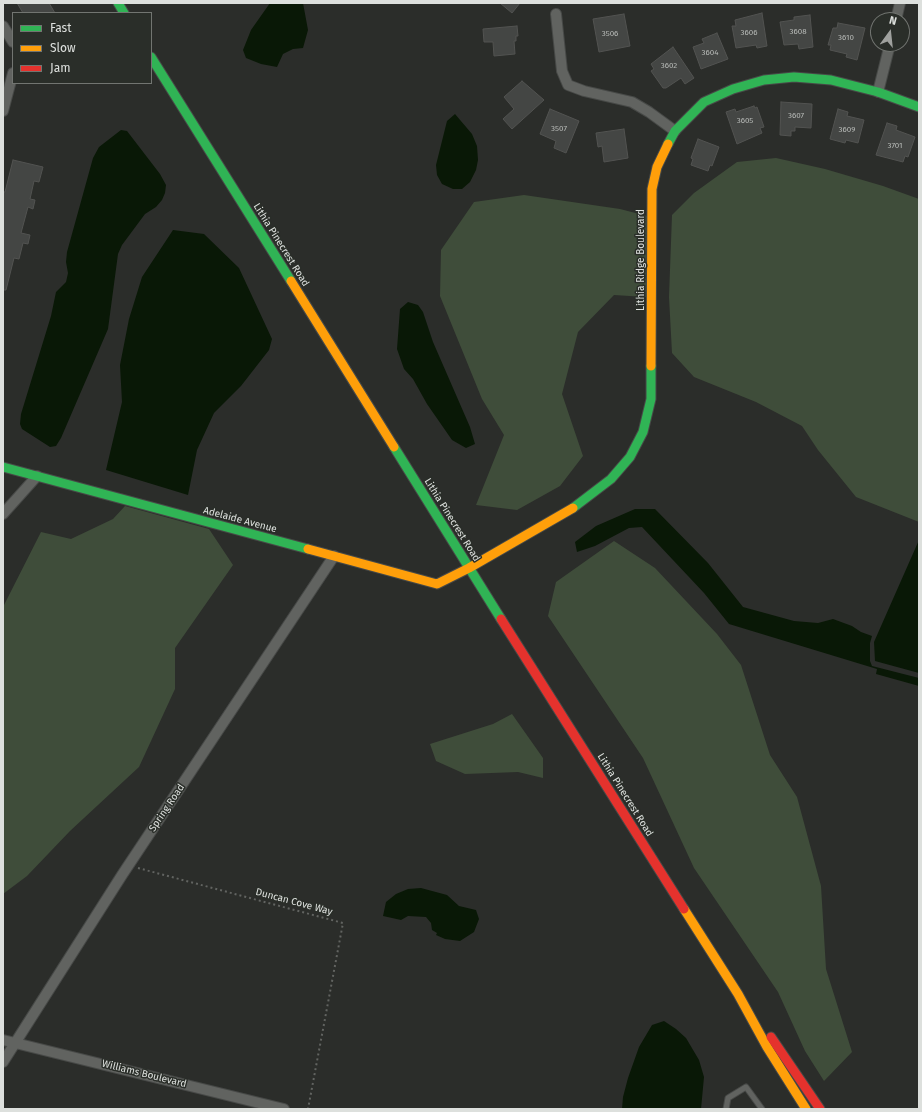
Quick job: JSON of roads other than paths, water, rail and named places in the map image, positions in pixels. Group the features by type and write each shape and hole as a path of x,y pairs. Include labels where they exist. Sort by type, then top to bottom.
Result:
{"main road":[{"path":"118,3 123,12"},
{"name":"Lithia Pinecrest Road","path":"152,59 469,568 738,994 767,1047 806,1109"},
{"name":"Lithia Ridge Boulevard","path":"469,568 579,504 611,479 630,456 643,432 651,399 652,189 657,167 675,131 704,102 733,89 764,80 794,77 831,80 878,92 919,107"},
{"name":"Adelaide Avenue","path":"3,467 437,584 469,568"},
{"name":"Lithia Pinecrest Road","path":"738,994 777,1045 820,1109"}],"street":[{"path":"556,14 562,71 568,85 584,91 632,102 649,112 675,131"},
{"path":"3,26 12,40"},
{"path":"878,92 888,52"},
{"path":"3,111 12,77"},
{"path":"3,514 38,476"},
{"name":"Spring Road","path":"3,1062 129,865 334,556"},
{"name":"Williams Boulevard","path":"3,1040 284,1109"}],"lane":[{"path":"726,1109 728,1098 746,1087 762,1109"}]}
